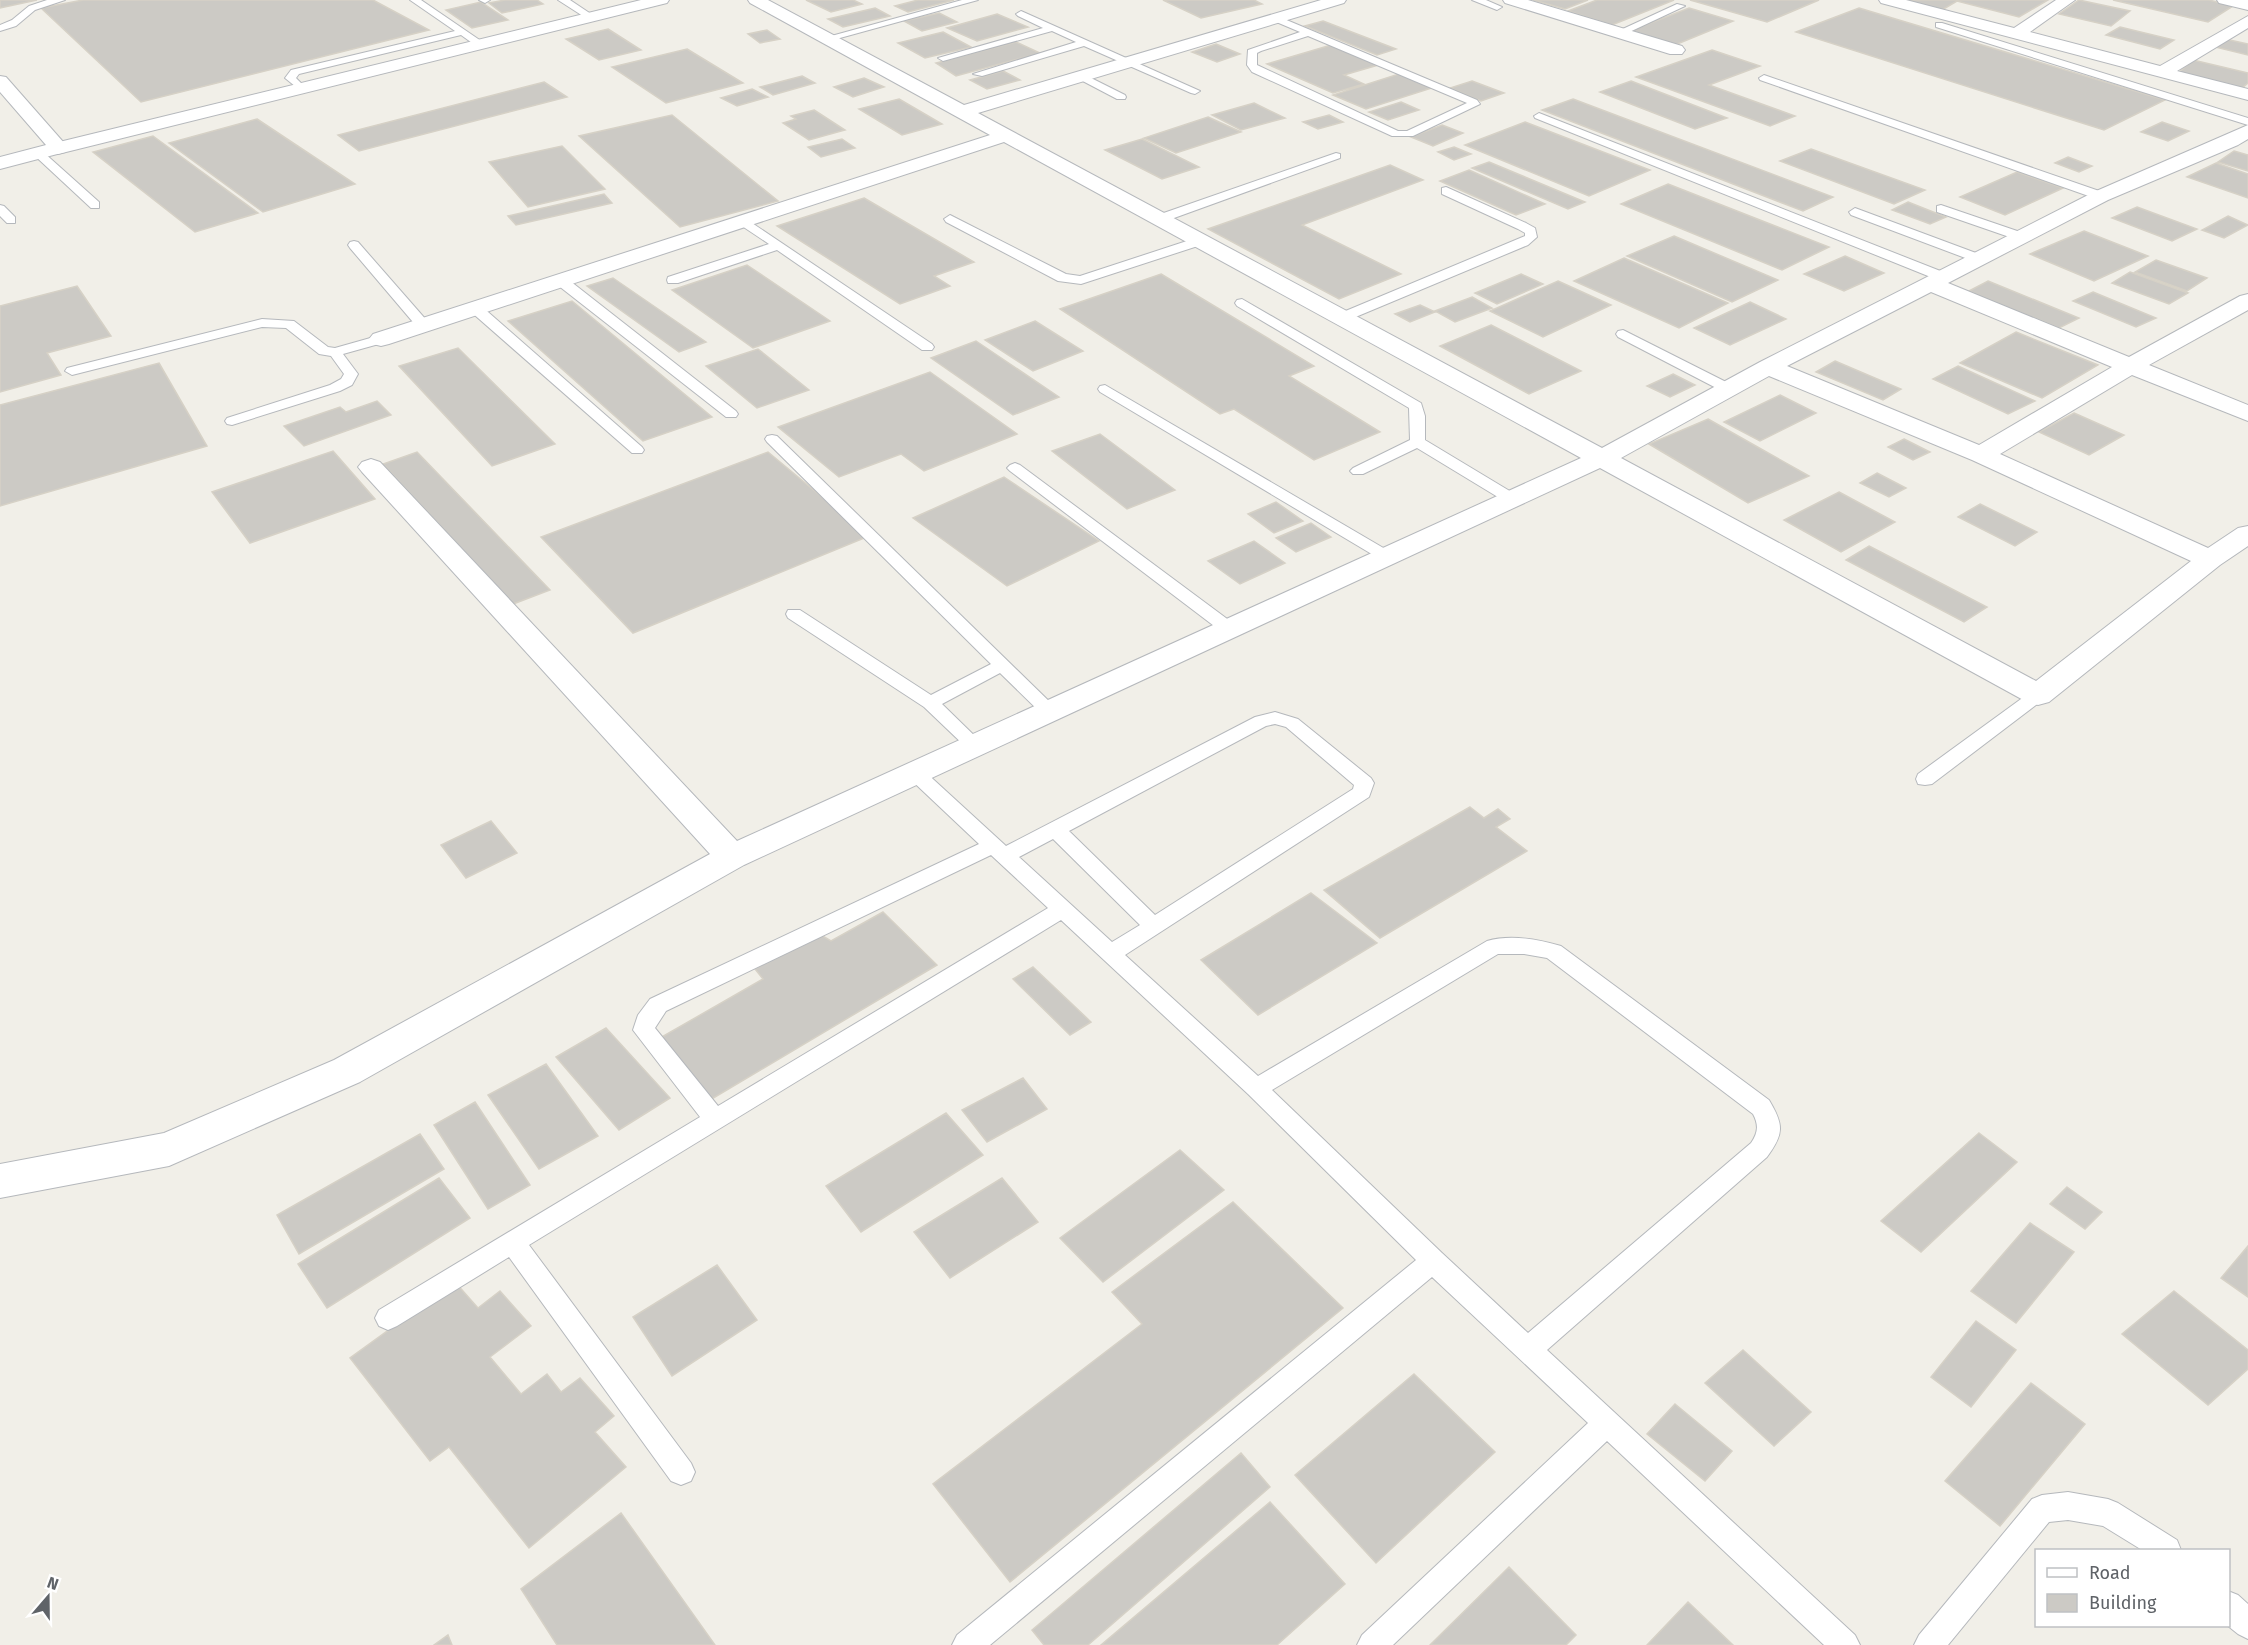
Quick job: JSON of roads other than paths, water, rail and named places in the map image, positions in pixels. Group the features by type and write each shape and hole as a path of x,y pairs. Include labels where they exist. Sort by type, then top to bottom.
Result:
{"street":[{"path":"0,162 589,16 662,0"},
{"path":"756,0 2038,695 2210,559 2248,534"},
{"path":"963,111 1338,0"},
{"path":"1887,0 2248,95"},
{"path":"2018,33 2067,0"},
{"path":"2225,0 2248,5"},
{"path":"1504,3 1676,50"},
{"path":"2163,72 2248,21"},
{"path":"0,81 58,148"},
{"path":"0,1180 169,1149 336,1076 732,857 1602,458 1768,367 2101,196 2244,135"},
{"path":"381,339 1005,136"},
{"path":"1936,281 2248,414"},
{"path":"1981,455 2132,364 2248,301"},
{"path":"1768,367 1981,455 2210,559"},
{"path":"371,467 732,857"}],"lane":[{"path":"0,28 17,23 36,7 60,0"},
{"path":"416,0 479,43"},
{"path":"563,0 589,16"},
{"path":"829,38 973,0"},
{"path":"1477,0 1504,3"},
{"path":"1618,33 1680,6"},
{"path":"1021,14 1195,91"},
{"path":"1276,19 1310,32 1475,104 1409,134 1396,134 1257,70 1252,65 1252,52 1257,49 1310,32"},
{"path":"1939,26 2244,135"},
{"path":"943,58 1053,28"},
{"path":"301,88 290,78 296,72 463,32"},
{"path":"978,74 1086,42"},
{"path":"1081,76 1121,96"},
{"path":"1764,78 2101,196"},
{"path":"1539,116 1936,281"},
{"path":"38,153 95,206"},
{"path":"1159,219 1336,156"},
{"path":"1341,318 1524,242 1531,237 1531,231 1522,226 1446,191"},
{"path":"0,209 11,220"},
{"path":"1941,209 2022,237"},
{"path":"1855,212 1980,259"},
{"path":"950,219 1064,278 1073,280 1081,280 1200,241"},
{"path":"744,221 927,347"},
{"path":"354,245 423,325"},
{"path":"673,280 779,245"},
{"path":"560,280 730,414"},
{"path":"1242,303 1416,406 1419,416 1414,432 1418,442 1512,499"},
{"path":"475,308 637,450"},
{"path":"72,370 262,323 289,324 324,351 335,352 381,339"},
{"path":"1623,334 1729,389"},
{"path":"232,421 336,388 347,382 351,374 335,352"},
{"path":"1104,389 1386,556"},
{"path":"772,439 1050,711"},
{"path":"1358,471 1418,442"},
{"path":"1015,468 1228,628"},
{"path":"794,614 930,703 975,745"},
{"path":"930,703 1003,665"},
{"path":"1925,779 2038,695"},
{"path":"716,1120 644,1030 646,1021 658,1005 998,851 1055,830 1261,721 1275,718 1292,723 1364,783 1362,792 1110,954"},
{"path":"915,773 1256,1088 1433,1261 1845,1645"},
{"path":"1055,830 1154,926"},
{"path":"388,1318 1061,910"},
{"path":"1256,1088 1494,947 1515,944 1535,946 1554,952 1761,1107 1769,1121 1769,1137 1759,1150 1529,1349"},
{"path":"513,1243 681,1472"},
{"path":"967,1645 1433,1261"},
{"path":"1372,1645 1608,1422"},
{"path":"1929,1645 2042,1509 2068,1506 2108,1513 2164,1549"},
{"path":"2230,1606 2248,1624"}]}
